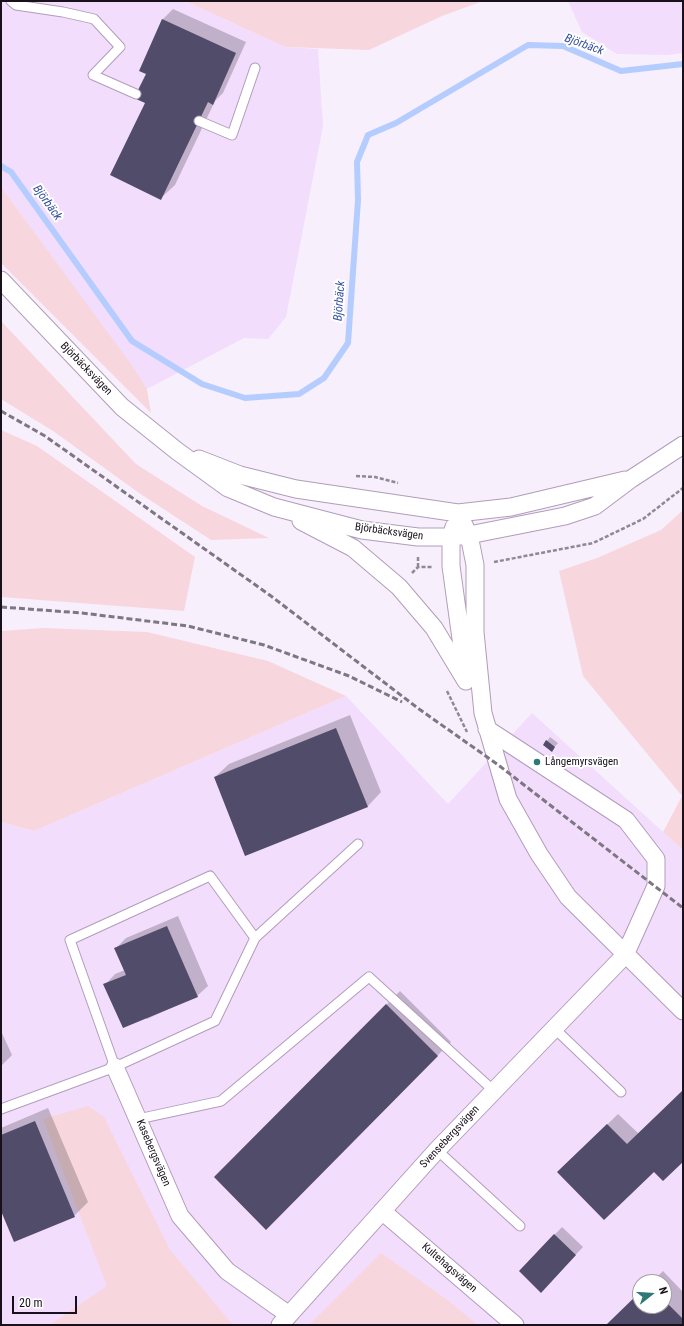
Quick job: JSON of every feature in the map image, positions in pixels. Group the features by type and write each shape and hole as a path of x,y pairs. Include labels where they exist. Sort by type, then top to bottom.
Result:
{"street":[{"name":"Björbäcksvägen","path":"1,280 122,407 177,451 228,488 274,507 362,530 418,538 451,537 469,535 565,516 595,506 631,479 683,445"},
{"name":"Björbäcksvägen","path":"177,451 240,475 296,489 458,513 511,507 631,479"},
{"path":"274,507 353,548 399,588 434,628 466,681 485,721 508,798 539,854 568,897 683,1011"},
{"path":"458,513 469,535 474,565 475,632 485,721 626,820 656,859 656,886 625,955"},
{"path":"458,513 451,537 451,566 466,681"},
{"name":"Svensebergsvägen","path":"284,1320 437,1150 625,955"},
{"name":"Kasebergsvägen","path":"115,1067 180,1216 227,1271 284,1320"},
{"name":"Kultehagsvägen","path":"382,1211 515,1325"}],"lane":[{"path":"15,2 94,19 120,47 93,75 136,94"},
{"path":"199,121 232,135 255,68"},
{"path":"1,1109 115,1067 215,1021 255,938 358,844"},
{"path":"115,1067 70,940 210,876 255,938"},
{"path":"138,1119 221,1101 369,977 494,1091"},
{"path":"554,1028 621,1092"},
{"path":"437,1150 520,1226"}],"path":[{"path":"474,565 593,543 643,519 683,488"},
{"path":"399,588 418,567 451,566"}],"shaded area":[{"path":"1,1 185,1 285,47 318,49 323,126 286,317 268,339 244,338 147,389 1,187"},
{"path":"185,1 483,1 442,16 369,50 285,47"},
{"path":"568,1 683,1 683,53 668,55 617,54 582,32"},
{"path":"1,187 133,367 147,389 151,413 1,263"},
{"path":"1,321 136,464 202,506 269,538 211,540 139,493 53,431 1,399"},
{"path":"1,430 37,446 195,557 184,611 1,597"},
{"path":"683,510 683,850 663,832 682,796 583,676 559,571 597,558 661,530"},
{"path":"44,628 147,632 268,661 346,696 34,831 1,822 1,631"},
{"path":"346,696 448,804 532,713 683,850 683,1325 1,1325 1,822 34,831"},
{"path":"88,1106 104,1117 170,1250 233,1325 50,1325 107,1286 43,1119"},
{"path":"381,1253 446,1299 478,1325 309,1325"}],"building":[{"path":"162,19 236,53 213,105 208,102 161,200 110,175 145,103 134,98 146,74 139,71"},
{"path":"336,728 368,807 245,856 214,777"},
{"path":"546,740 555,747 552,752 543,745"},
{"path":"167,926 198,997 123,1028 103,984 126,975 114,948"},
{"path":"386,1004 438,1056 266,1230 214,1177"},
{"path":"682,1091 683,1162 663,1181 654,1172 604,1220 557,1172 607,1124 627,1144"},
{"path":"35,1121 75,1217 14,1242 1,1211 1,1135"},
{"path":"554,1234 576,1255 541,1293 519,1271"},
{"path":"632,1300 632,1314 672,1314 672,1308 683,1319 683,1325 606,1325"}],"waterway":[{"name":"Björbäck","path":"1,166 11,172 132,341 202,384 245,398 299,394 324,378 348,343 358,200 357,162 368,135 396,123 528,45 563,46 621,71 683,64"}],"railway":[{"path":"1,411 45,436 271,596 419,709 497,764 683,908"},
{"path":"1,607 82,613 188,626 264,645 349,676 402,702"}],"place":[{"name":"Långemyrsvägen","path":"537,762"}]}
